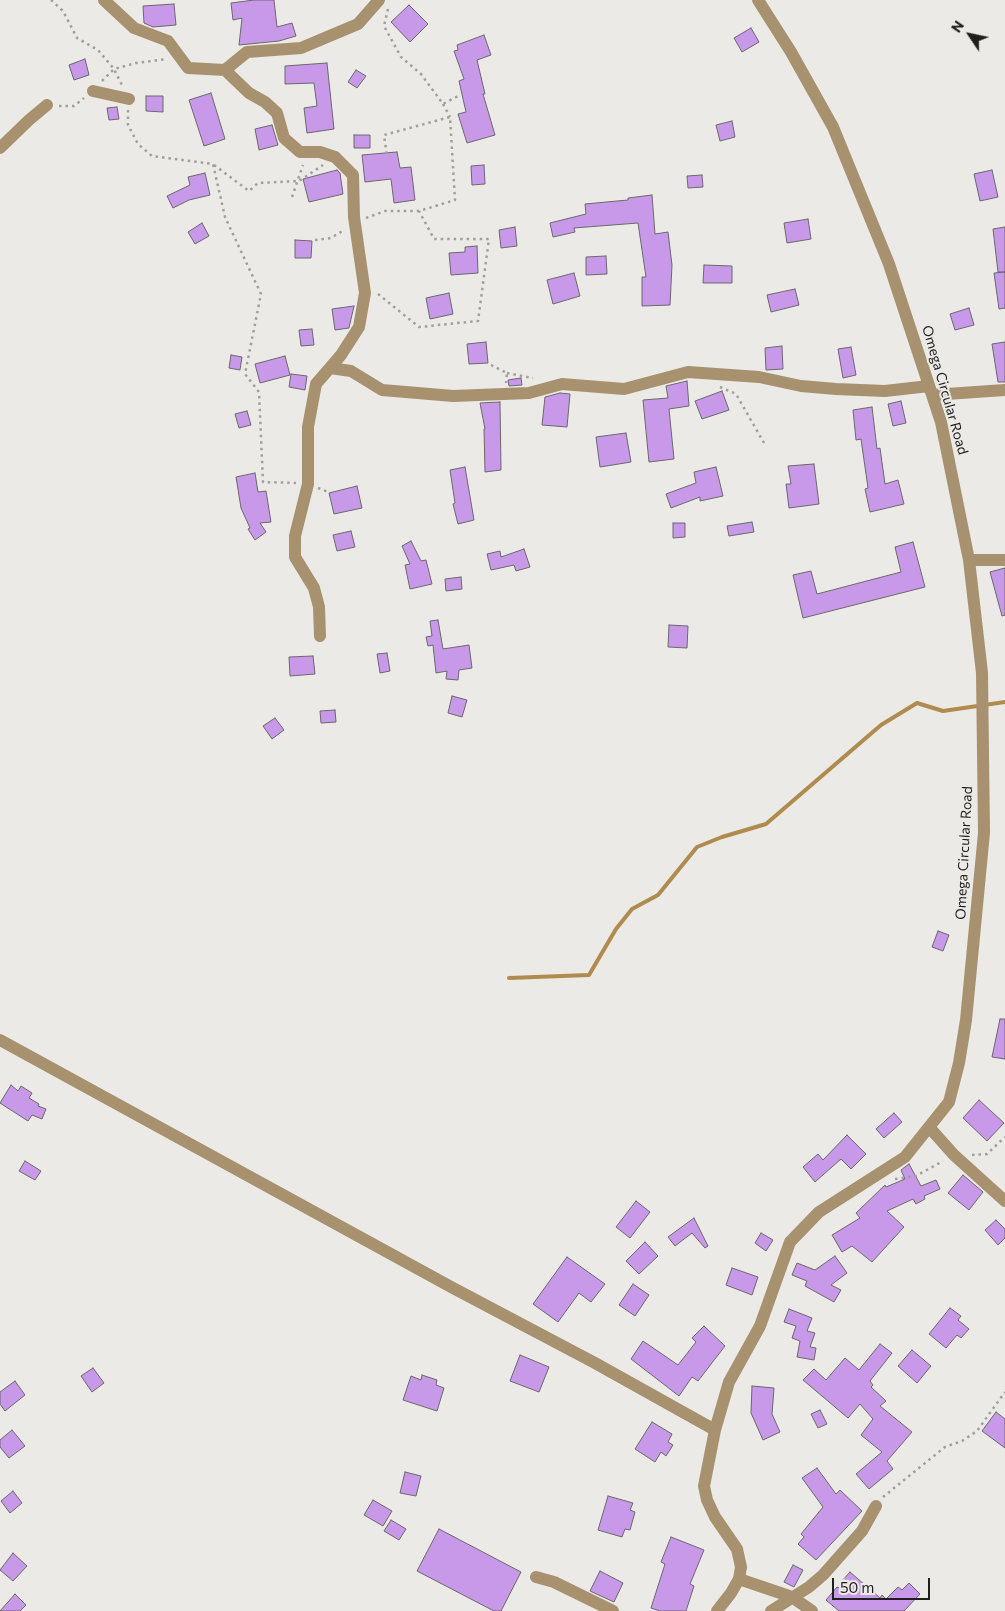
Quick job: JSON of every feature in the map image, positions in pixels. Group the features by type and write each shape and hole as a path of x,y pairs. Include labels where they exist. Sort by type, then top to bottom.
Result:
{"street":[{"path":"104,0 134,28 168,41 188,68 225,70 249,94 265,102 277,114 284,138 300,152 320,152 335,157 353,175 354,222 365,294 359,327 330,368 316,384 308,428 308,484 295,536 295,557 314,588 319,607 320,636"},
{"name":"Omega Circular Road","path":"739,1579 740,1567 737,1549 714,1517 704,1486 714,1430 729,1382 760,1326 790,1242 819,1212 905,1157 949,1102 959,1063 966,1020 984,833 982,673 969,560 941,422 912,328 889,264 833,127 791,52 758,0"},
{"path":"225,70 247,52 301,48 358,24 384,1"},
{"path":"93,91 129,99"},
{"path":"0,148 29,120 48,105"},
{"path":"330,368 351,371 382,390 453,396 506,392 529,393 562,384 624,389 688,372 751,376 801,386 836,390 1005,390"},
{"path":"969,560 1005,560"},
{"path":"0,1040 453,1288 596,1363 714,1430"},
{"path":"928,1127 954,1155 1005,1201"},
{"path":"771,1611 823,1575 862,1531 876,1506"},
{"path":"536,1577 554,1582 613,1611"},
{"path":"716,1611 731,1593 739,1579 792,1597 812,1611"}],"path":[{"path":"52,0 63,11 77,38 98,50 114,69 129,99"},
{"path":"315,240 331,238 354,222 385,210 418,210 455,200 450,117 421,74 401,57 384,26 384,1"},
{"path":"48,105 74,106 93,91 114,69 136,63 167,61 169,54 168,41"},
{"path":"129,99 128,96 128,125 138,144 152,156 213,164 249,190 258,183 299,181 335,157"},
{"path":"443,104 458,96"},
{"path":"387,157 384,135 450,117"},
{"path":"292,197 303,166 300,152"},
{"path":"213,164 225,217 261,294 245,374 259,392 264,482"},
{"path":"364,285 394,306 419,327 478,321 489,239 434,239 418,210"},
{"path":"491,365 507,372 506,392"},
{"path":"712,383 736,394 764,443"},
{"path":"876,1506 888,1492 945,1447 962,1441 977,1431 1005,1392"}],"building":[{"path":"274,0 277,27 292,23 296,36 279,41 239,45 242,18 233,20 231,3"},
{"path":"174,4 176,25 153,27 144,23 143,6"},
{"path":"409,5 428,24 410,42 391,22"},
{"path":"751,28 759,42 742,52 734,38"},
{"path":"484,35 491,55 477,60 485,94 483,94 495,135 467,143 458,114 466,112 459,81 464,79 454,51 458,50 457,45"},
{"path":"85,59 89,75 74,80 69,65"},
{"path":"327,63 334,129 307,133 304,108 317,106 314,83 285,84 285,66"},
{"path":"356,70 366,76 357,88 348,82"},
{"path":"211,93 225,139 204,146 189,100"},
{"path":"146,96 163,96 163,112 146,111"},
{"path":"117,107 119,119 109,120 107,108"},
{"path":"732,121 735,137 720,141 716,125"},
{"path":"272,125 278,145 259,150 255,129"},
{"path":"354,135 370,135 370,148 354,148"},
{"path":"397,152 400,168 411,167 415,200 394,203 391,179 365,182 362,155"},
{"path":"484,165 485,184 472,185 471,166"},
{"path":"337,170 340,173 343,194 309,202 303,179"},
{"path":"992,170 998,197 980,201 974,174"},
{"path":"205,173 210,195 189,200 173,208 167,196 190,185 188,177"},
{"path":"702,175 703,187 688,188 687,176"},
{"path":"652,195 655,234 668,232 672,265 670,305 642,306 642,277 646,277 638,223 574,228 575,232 553,237 550,223 586,214 585,204 628,200 628,198"},
{"path":"808,219 811,239 787,243 784,223"},
{"path":"202,223 209,236 195,244 188,232"},
{"path":"515,227 517,246 501,248 499,230"},
{"path":"1005,227 1005,272 998,272 993,229"},
{"path":"295,240 312,241 311,258 295,258"},
{"path":"477,246 478,273 451,275 449,253 465,252 465,247"},
{"path":"606,256 607,274 586,275 586,257"},
{"path":"704,265 732,266 732,283 703,283"},
{"path":"1005,272 1005,308 999,309 994,273"},
{"path":"574,273 580,296 553,304 547,280"},
{"path":"795,289 799,305 771,312 767,295"},
{"path":"449,293 453,314 430,319 426,298"},
{"path":"354,306 349,328 335,330 332,309"},
{"path":"969,308 974,325 955,330 950,314"},
{"path":"312,329 314,345 301,346 299,330"},
{"path":"486,342 488,363 469,364 467,344"},
{"path":"1005,342 1005,382 998,382 992,344"},
{"path":"782,346 783,369 766,370 765,348"},
{"path":"851,347 856,375 843,378 838,349"},
{"path":"231,355 242,357 240,370 229,368"},
{"path":"285,356 290,375 260,383 255,364"},
{"path":"291,374 307,376 305,390 289,387"},
{"path":"521,378 522,385 509,386 508,380"},
{"path":"687,381 689,406 669,409 674,459 649,462 643,400 668,398 666,386"},
{"path":"722,391 729,410 702,419 695,401"},
{"path":"560,393 570,394 567,427 542,425 545,397"},
{"path":"901,401 906,423 893,426 888,404"},
{"path":"500,402 501,470 485,472 485,429 480,403"},
{"path":"872,407 877,449 880,448 885,484 898,480 904,504 870,512 865,489 868,488 861,439 856,440 853,410"},
{"path":"247,411 251,425 239,428 235,414"},
{"path":"626,433 631,462 600,467 596,437"},
{"path":"814,464 819,504 789,508 786,484 791,484 788,466"},
{"path":"465,467 474,520 458,524 453,504 455,503 450,470"},
{"path":"716,467 723,496 700,501 700,497 671,508 666,494 696,483 694,472"},
{"path":"255,473 258,492 266,491 271,522 260,523 266,532 255,540 248,529 250,528 241,508 236,477"},
{"path":"357,486 362,508 334,514 329,493"},
{"path":"752,522 754,532 729,536 727,526"},
{"path":"673,523 685,523 685,537 673,538"},
{"path":"351,531 355,547 337,551 333,535"},
{"path":"411,541 421,561 426,560 432,584 410,589 405,565 410,564 402,546"},
{"path":"913,542 925,587 803,618 793,575 811,571 817,594 901,572 895,547"},
{"path":"524,549 530,567 516,571 514,565 491,570 487,554 500,551 501,557"},
{"path":"1005,568 1005,615 1002,616 990,572"},
{"path":"461,577 462,589 446,591 445,579"},
{"path":"438,620 443,649 469,645 472,668 459,670 458,680 446,679 447,671 436,673 433,645 428,646 426,637 432,636 430,621"},
{"path":"669,625 688,626 687,648 668,647"},
{"path":"387,653 390,671 380,673 377,654"},
{"path":"313,656 315,674 290,676 289,657"},
{"path":"452,696 467,700 462,717 448,713"},
{"path":"335,710 336,722 321,723 320,711"},
{"path":"275,718 284,730 272,739 263,726"},
{"path":"938,931 949,935 943,951 932,947"},
{"path":"1000,1019 1005,1019 1005,1059 992,1057"},
{"path":"11,1085 18,1091 21,1086 32,1093 29,1098 39,1104 38,1106 46,1109 42,1119 32,1115 28,1121 0,1103"},
{"path":"979,1100 1004,1123 987,1141 963,1118"},
{"path":"894,1113 902,1122 884,1138 876,1129"},
{"path":"847,1135 866,1154 851,1169 841,1159 815,1182 803,1167 818,1154 823,1160"},
{"path":"25,1161 41,1171 35,1180 19,1171"},
{"path":"909,1164 921,1186 936,1180 940,1189 924,1196 925,1199 916,1204 913,1199 887,1211 904,1227 872,1262 852,1246 842,1252 832,1235 860,1218 856,1213 885,1185 886,1187 905,1179 901,1170"},
{"path":"963,1175 983,1192 969,1210 948,1193"},
{"path":"636,1201 650,1212 630,1238 616,1227"},
{"path":"694,1218 708,1246 705,1248 692,1233 675,1246 668,1237"},
{"path":"996,1220 1005,1229 1005,1238 998,1245 985,1230"},
{"path":"761,1233 773,1240 766,1251 755,1243"},
{"path":"645,1242 658,1256 639,1274 626,1261"},
{"path":"835,1256 847,1273 831,1285 841,1290 834,1302 805,1286 807,1281 792,1275 797,1263 815,1270"},
{"path":"567,1257 605,1284 591,1302 579,1293 558,1322 533,1304"},
{"path":"732,1268 758,1277 752,1295 726,1285"},
{"path":"633,1284 649,1295 635,1316 619,1305"},
{"path":"950,1308 961,1316 958,1320 969,1329 961,1338 957,1335 946,1348 929,1334"},
{"path":"789,1309 812,1318 807,1331 815,1333 810,1347 816,1348 814,1360 797,1357 800,1341 792,1338 796,1326 784,1322"},
{"path":"704,1326 725,1346 698,1381 692,1377 679,1396 631,1359 643,1341 678,1365 696,1342 692,1338"},
{"path":"880,1344 892,1353 870,1381 873,1385 871,1387 886,1401 880,1406 912,1432 887,1461 893,1469 869,1489 856,1474 882,1452 861,1435 873,1419 860,1404 848,1418 803,1380 814,1369 826,1380 845,1358 859,1370"},
{"path":"912,1350 931,1366 917,1383 898,1366"},
{"path":"520,1355 549,1367 539,1392 510,1381"},
{"path":"93,1368 104,1383 92,1392 81,1376"},
{"path":"422,1375 437,1380 436,1385 444,1388 437,1411 403,1400 411,1376 421,1380"},
{"path":"15,1381 25,1395 5,1411 0,1404 0,1392"},
{"path":"752,1386 774,1388 772,1414 780,1432 763,1440 751,1413"},
{"path":"820,1410 827,1424 818,1428 811,1414"},
{"path":"996,1412 1005,1419 1005,1448 982,1431"},
{"path":"652,1422 672,1434 668,1442 673,1445 666,1456 661,1452 655,1462 635,1449"},
{"path":"12,1430 25,1446 9,1458 0,1447 0,1440"},
{"path":"817,1468 836,1494 840,1490 862,1511 816,1560 798,1544 804,1537 801,1534 823,1507 802,1478"},
{"path":"405,1472 421,1476 416,1496 400,1493"},
{"path":"13,1491 22,1503 10,1513 1,1501"},
{"path":"608,1496 633,1503 630,1510 635,1512 630,1530 625,1529 622,1537 598,1530"},
{"path":"373,1500 392,1511 383,1526 364,1515"},
{"path":"391,1520 406,1529 399,1540 384,1531"},
{"path":"439,1529 521,1572 501,1611 494,1611 417,1571"},
{"path":"671,1537 704,1550 690,1584 694,1586 686,1611 660,1611 651,1608 665,1564 661,1562"},
{"path":"13,1553 27,1566 13,1581 0,1570"},
{"path":"793,1565 803,1570 794,1587 784,1582"},
{"path":"600,1571 623,1583 614,1602 590,1591"},
{"path":"850,1572 880,1598 882,1595 886,1599 898,1587 902,1590 909,1583 920,1594 904,1611 839,1611 826,1600 837,1587 853,1594 841,1582"},
{"path":"15,1594 26,1605 20,1611 0,1611"}],"waterway":[{"path":"509,978 589,975 616,929 632,909 658,895 697,847 722,837 766,824 881,725 917,703 943,711 1005,702"}]}
